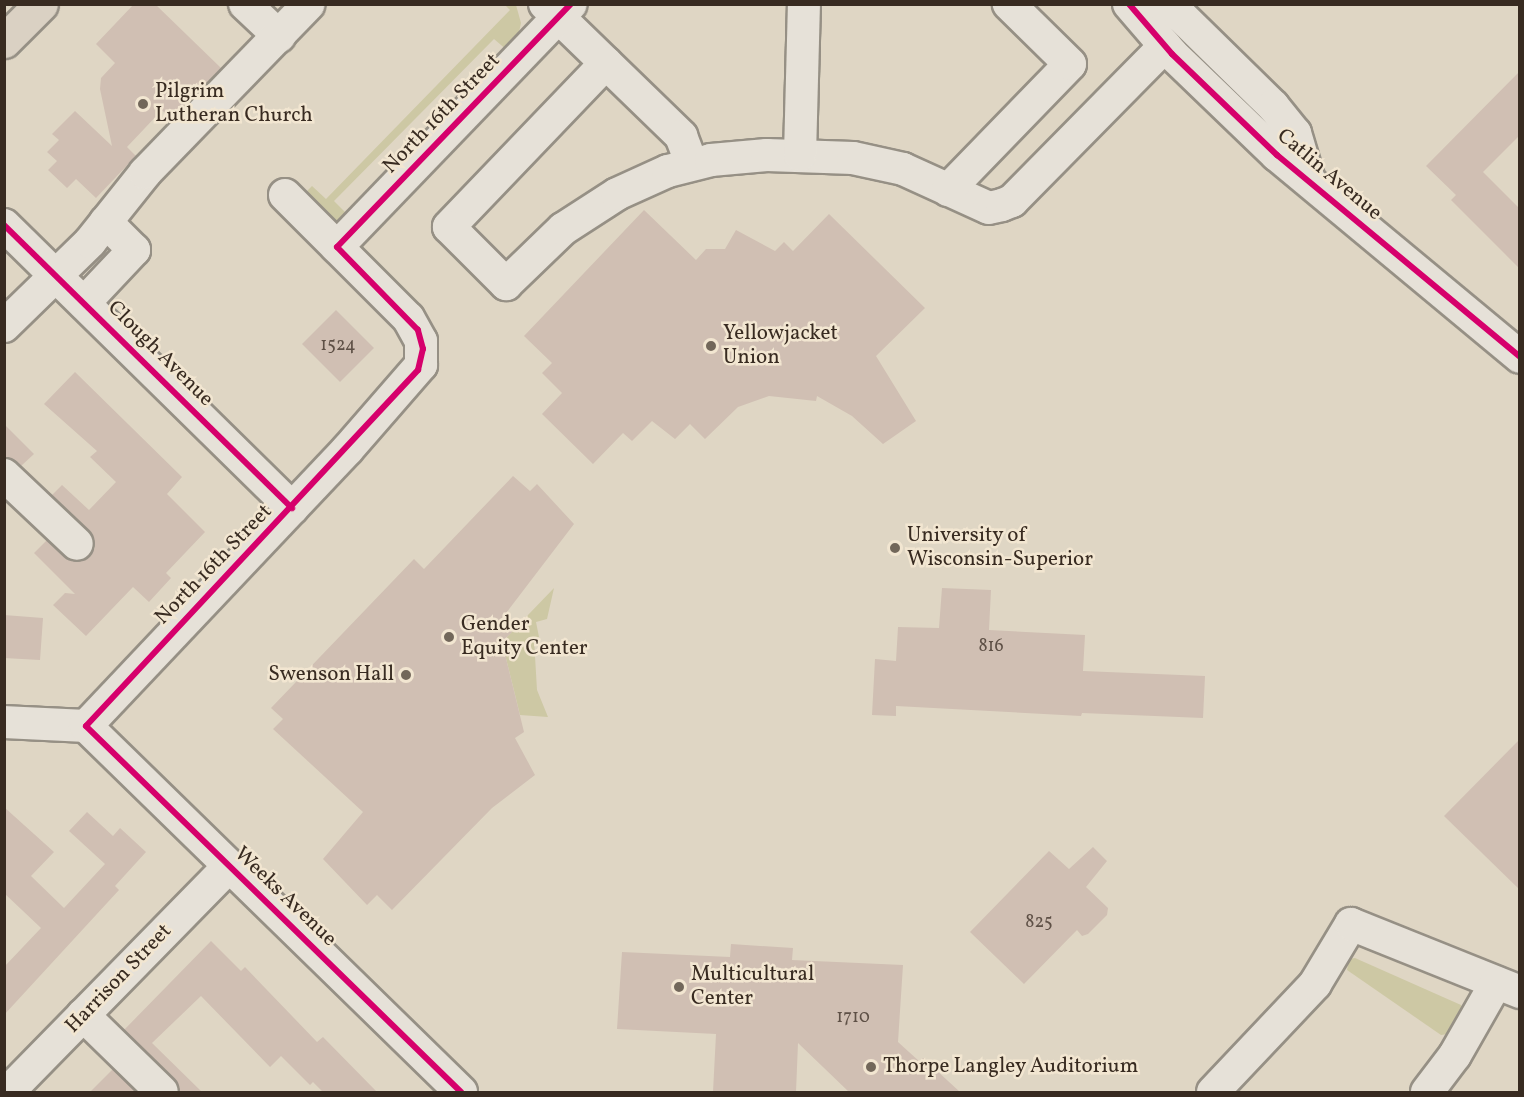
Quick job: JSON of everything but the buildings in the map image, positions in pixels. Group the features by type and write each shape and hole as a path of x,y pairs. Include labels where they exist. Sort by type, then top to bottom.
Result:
{"highway":[{"path":"4,41 41,4"}],"street":[{"path":"245,4 279,36"},
{"path":"4,326 56,275 106,222 139,180 309,4"},
{"path":"800,155 804,4"},
{"path":"948,190 1070,64 1010,4"},
{"name":"Catlin Avenue","path":"1129,4 1165,46 1308,180 1520,357"},
{"path":"1161,4 1181,16 1273,106 1295,133 1308,180"},
{"path":"558,9 606,63 681,136 692,164"},
{"name":"North 16th Street","path":"86,726 415,374 423,355 418,330 338,247 558,9"},
{"path":"606,63 449,227 506,284 550,240 586,213 617,194 692,164 751,156 844,156 885,164 989,208 1012,201 1165,46"},
{"path":"285,195 338,247"},
{"path":"84,303 134,250 106,222"},
{"name":"Clough Avenue","path":"4,225 292,508"},
{"path":"4,475 77,544"},
{"path":"4,722 86,726"},
{"name":"Weeks Avenue","path":"86,726 461,1092"},
{"name":"Harrison Street","path":"8,1092 229,866"},
{"path":"1213,1092 1315,984 1351,924 1508,988 1426,1092"},
{"path":"83,1015 162,1092"}],"shaded area":[{"path":"505,5 516,5 521,23 518,37 508,51 494,39 334,201 348,215 334,222 305,195 307,191 312,186 326,199 510,10"},
{"path":"554,588 547,619 536,622 539,637 534,639 537,690 548,717 520,715 502,642"},
{"path":"1355,958 1461,1005 1463,1011 1448,1034 1441,1035 1347,970 1349,959"}],"cycle path":[{"path":"461,1092 86,726 418,370 423,349 418,330 337,247 571,4"},
{"path":"1129,4 1172,54 1277,155 1520,357"},
{"path":"4,225 292,508"}],"place":[{"name":"Pilgrim Lutheran Church","path":"143,104"},
{"name":"Yellowjacket Union","path":"711,346"},
{"name":"University of Wisconsin-Superior","path":"895,548"},
{"name":"Gender Equity Center","path":"449,637"},
{"name":"Swenson Hall","path":"406,675"},
{"name":"Multicultural Center","path":"679,987"},
{"name":"Thorpe Langley Auditorium","path":"871,1067"}]}
